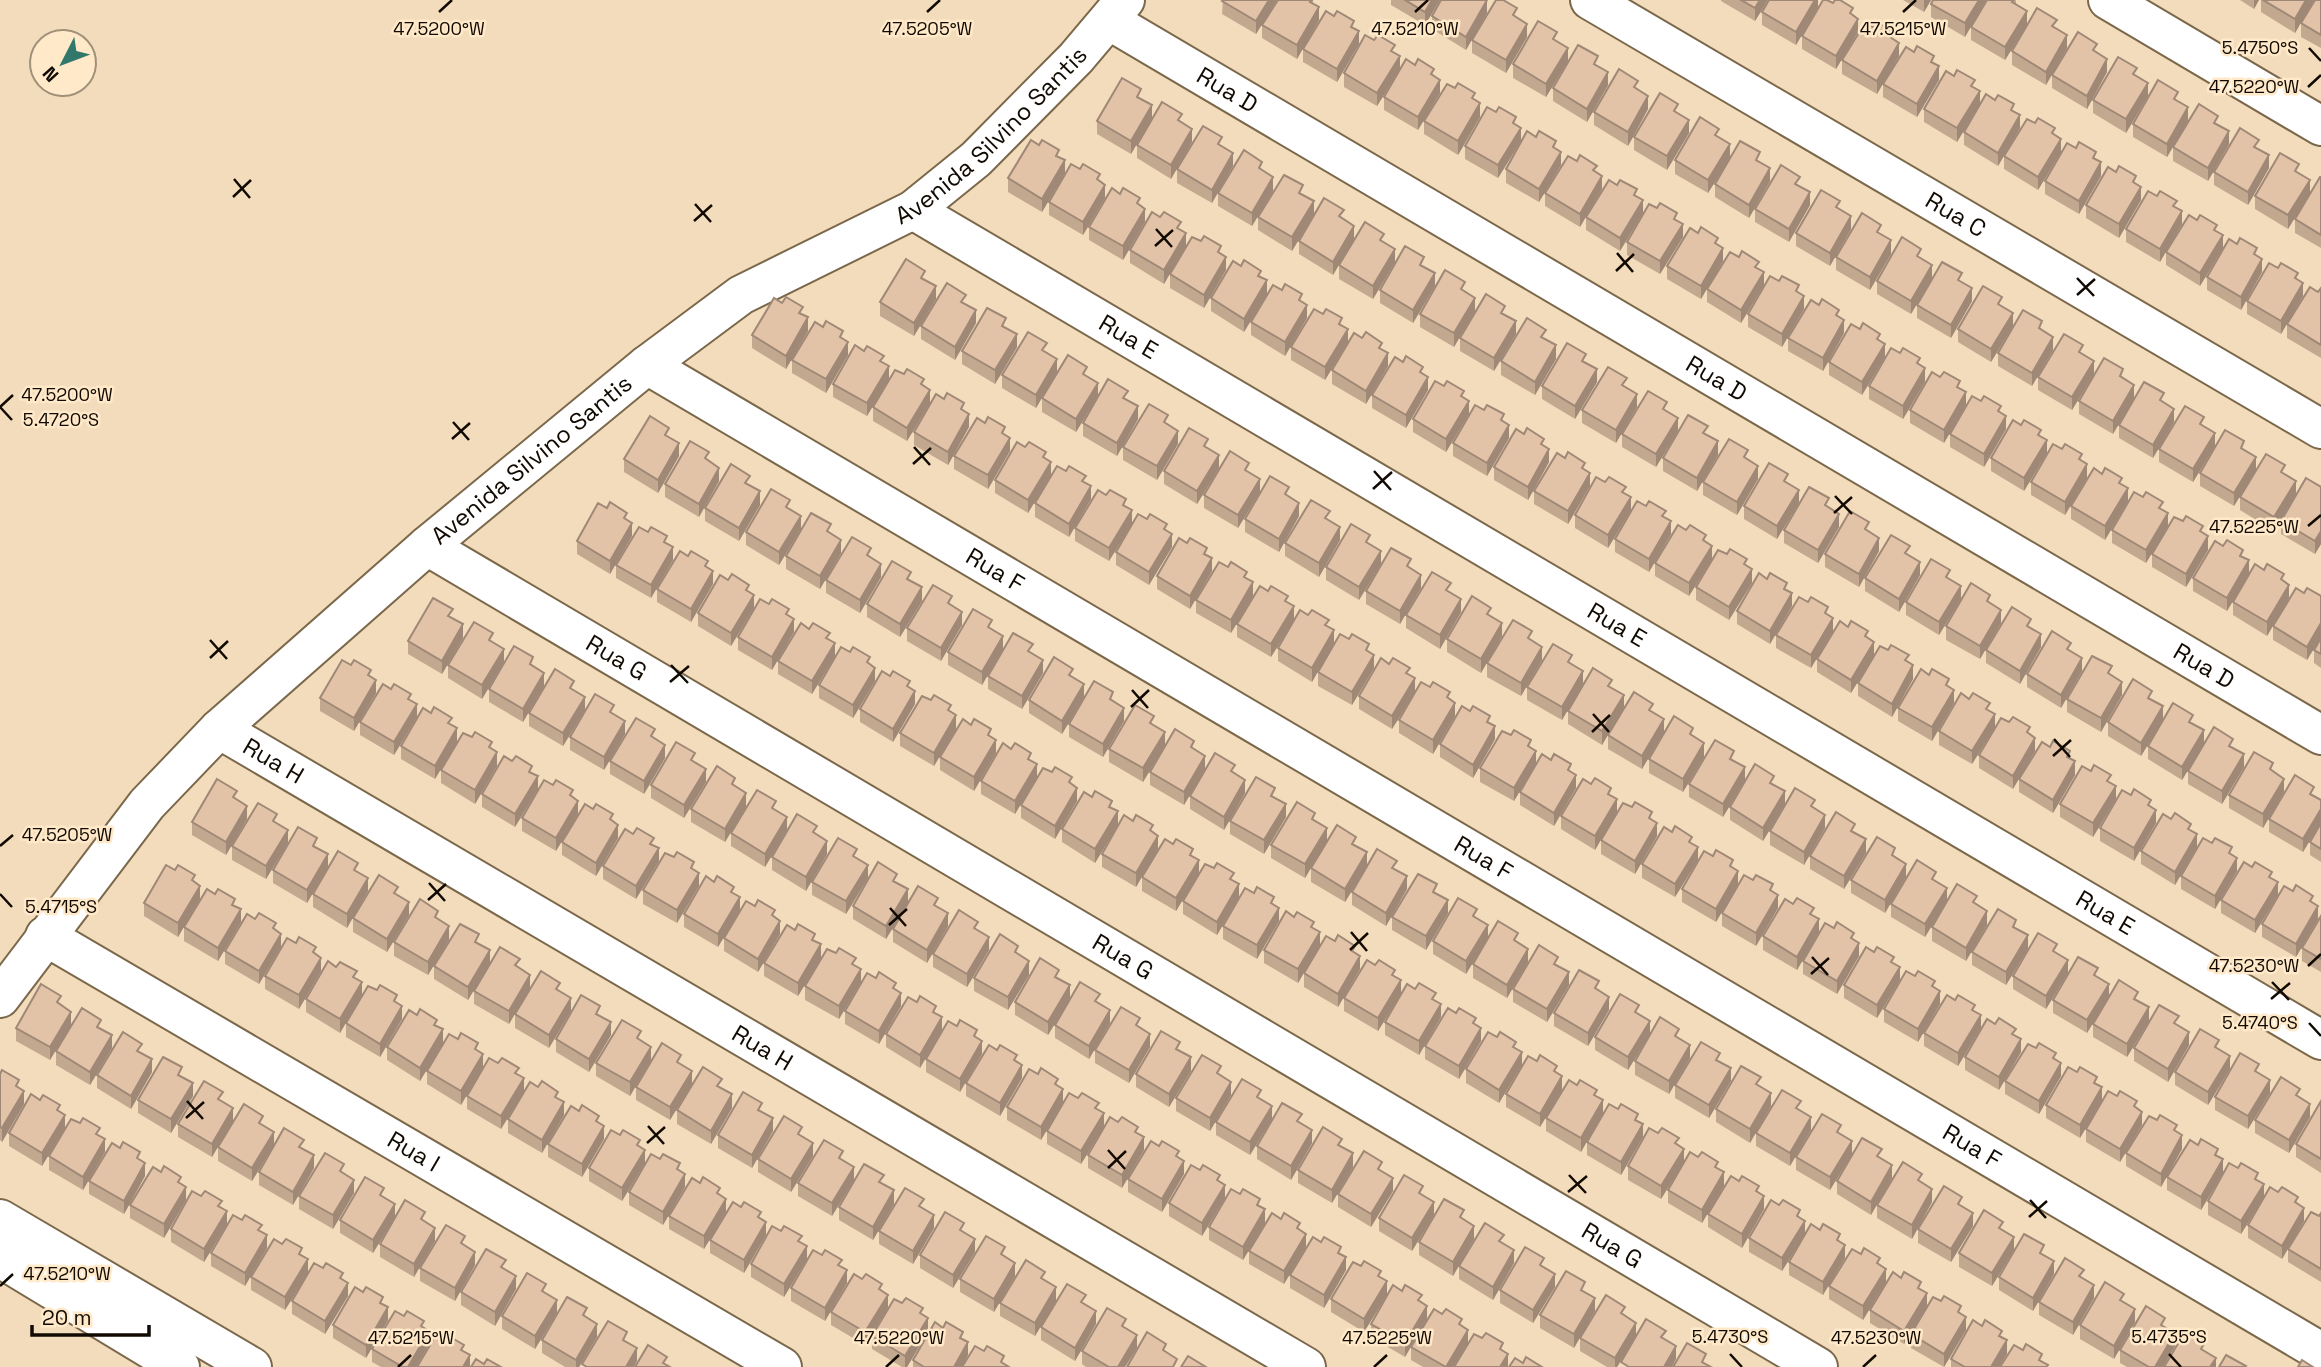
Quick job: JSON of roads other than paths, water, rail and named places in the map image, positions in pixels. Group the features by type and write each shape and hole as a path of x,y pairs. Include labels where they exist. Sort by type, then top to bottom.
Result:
{"street":[{"name":"Rua C","path":"1590,0 2321,429"},
{"path":"2108,0 2321,126"},
{"name":"Avenida Silvino Santis","path":"0,998 147,804 219,729 427,546 647,365 741,295 913,210 976,159 1118,10"},
{"name":"Rua D","path":"1118,10 2321,735"},
{"name":"Rua E","path":"913,210 2321,1040"},
{"name":"Rua F","path":"647,365 2321,1352"},
{"name":"Rua G","path":"427,546 1818,1367"},
{"name":"Rua H","path":"219,729 1306,1367"},
{"name":"Rua I","path":"45,936 782,1367"},
{"path":"0,1219 252,1367"},
{"path":"0,1258 180,1367"}]}
